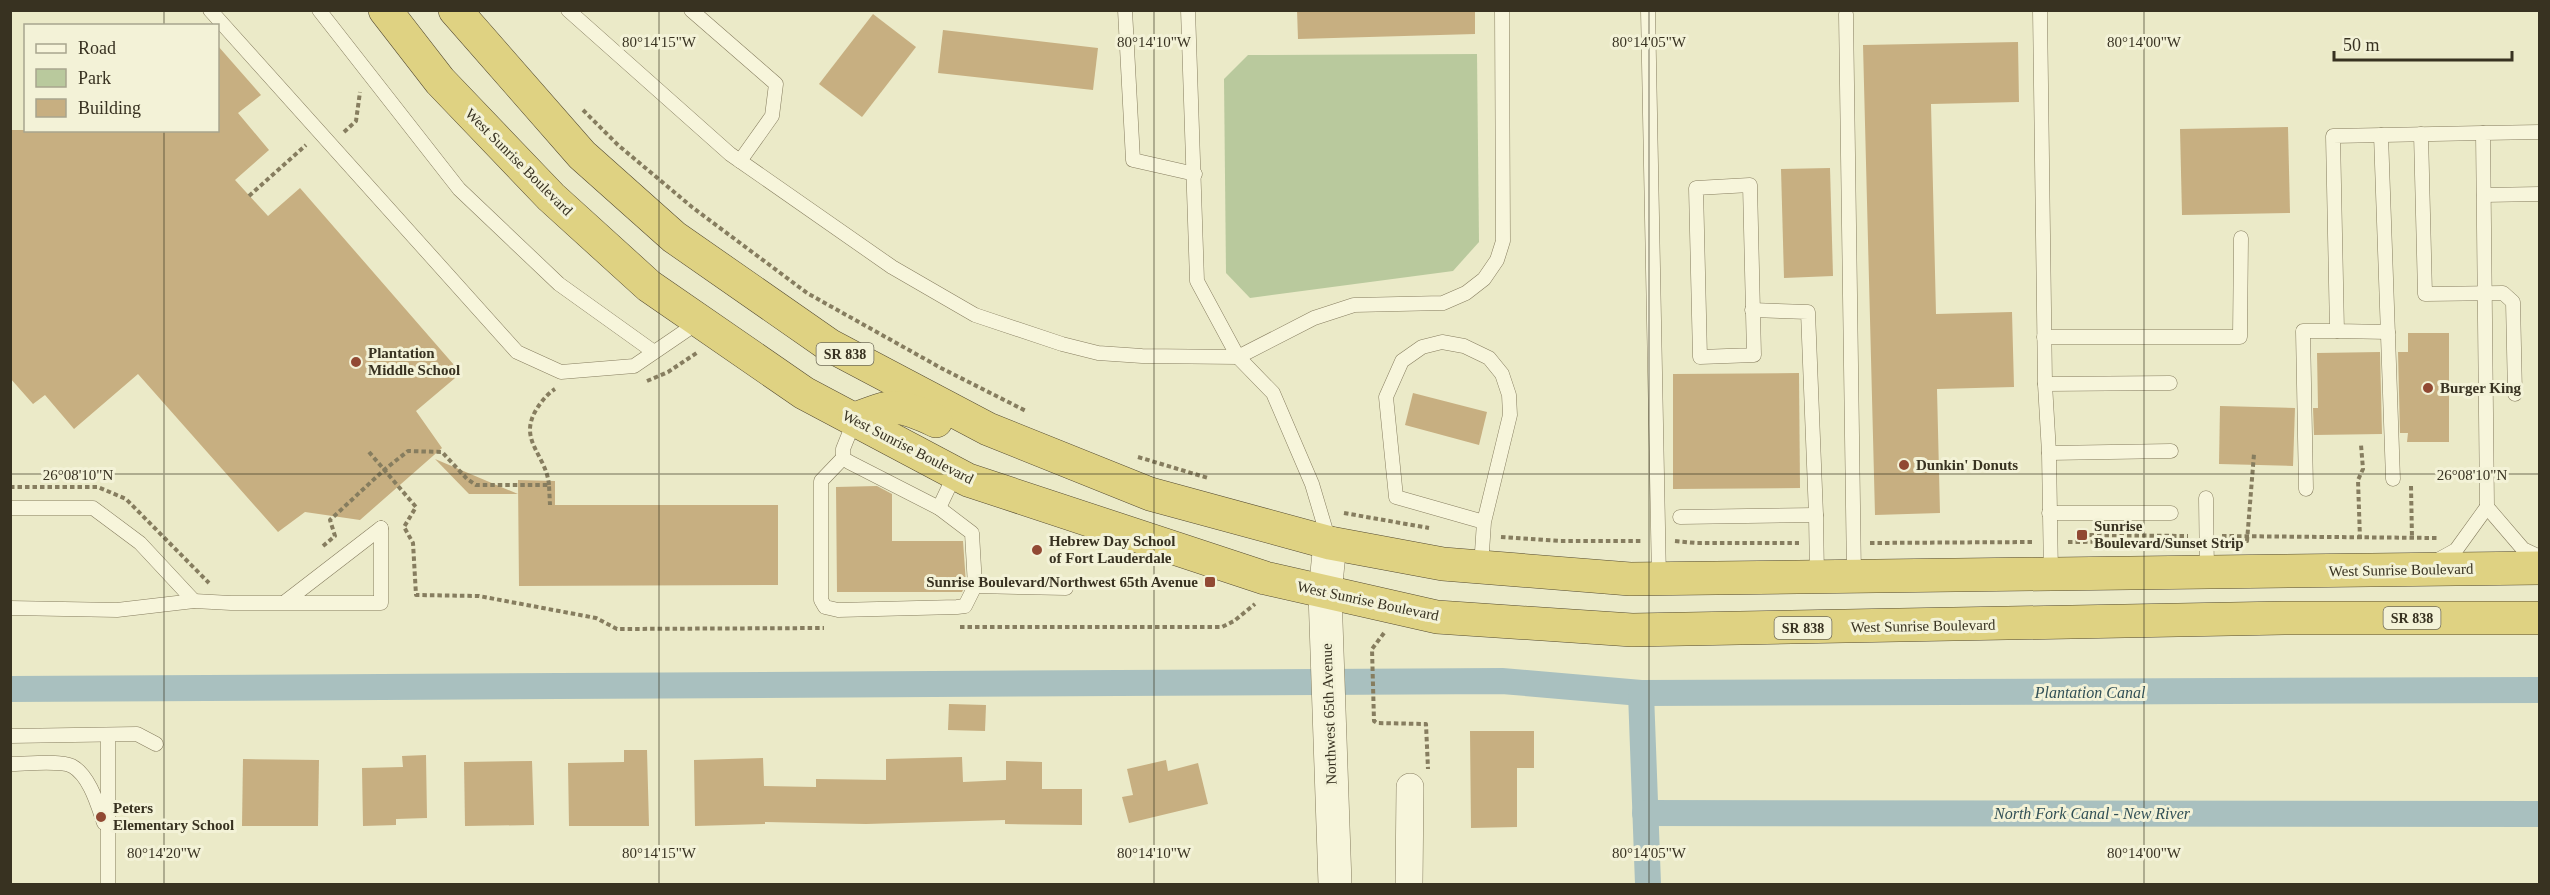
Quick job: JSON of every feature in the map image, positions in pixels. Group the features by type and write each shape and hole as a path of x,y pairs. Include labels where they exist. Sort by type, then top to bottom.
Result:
{"highway":[{"name":"West Sunrise Boulevard","path":"385,10 441,81 551,197 704,334 804,393 968,480 1265,578 1437,617 1632,630 2284,618 2540,618"},
{"name":"West Sunrise Boulevard","path":"455,10 582,155 674,237 829,345 988,429 1150,494 1330,543 1443,564 1630,579 2207,573 2414,549 2540,568"},
{"path":"855,419 876,410 894,406 904,408 1029,468 1047,471 1075,464"}],"street":[{"name":"Northwest 65th Avenue","path":"1330,543 1325,593 1335,885"},
{"path":"1408,885 1410,787"}],"lane":[{"path":"210,10 517,351 561,372 634,366 654,352 704,334"},
{"path":"319,10 459,189 559,284 654,352"},
{"path":"568,10 740,161 892,267 975,315 1052,341 1098,353 1238,357 1314,318 1337,310 1354,305 1443,303 1466,293 1484,279 1497,260 1503,241 1502,10"},
{"path":"691,10 776,84 772,116 740,161"},
{"path":"1125,10 1133,160 1195,174"},
{"path":"1188,10 1197,281 1238,357 1273,393 1312,484 1330,543"},
{"path":"1648,10 1659,579"},
{"path":"2040,10 2044,337 2051,575"},
{"path":"1846,14 1854,577"},
{"path":"2337,331 2333,135 2540,132"},
{"path":"2414,549 2456,550 2487,507 2483,133"},
{"path":"2421,134 2425,294 2503,293 2513,302 2516,394"},
{"path":"2381,135 2393,479"},
{"path":"1750,185 1752,310 1754,355 1700,357 1696,188 1750,185"},
{"path":"2484,195 2540,194"},
{"path":"2044,337 2240,337 2241,238"},
{"path":"1752,310 1808,312 1817,577"},
{"path":"2306,489 2303,331 2388,332"},
{"path":"1481,567 1484,522 1510,415 1509,394 1502,374 1489,358 1464,346 1442,342 1422,347 1402,361 1386,396 1396,497 1484,522"},
{"path":"2045,384 2170,383"},
{"path":"843,458 939,508 972,533 975,586 965,606 838,610 825,607 822,600 821,481 843,458 843,449 855,419"},
{"path":"2049,453 2171,451"},
{"path":"939,508 956,474"},
{"path":"2206,498 2207,573"},
{"path":"2487,507 2523,549 2540,557"},
{"path":"10,508 93,508 140,543 194,601"},
{"path":"2049,513 2171,513"},
{"path":"1680,517 1816,515"},
{"path":"10,608 117,610 194,601 231,603 381,603 381,528 285,602"},
{"path":"975,586 1066,588"},
{"path":"10,736 137,734 156,744"},
{"path":"108,735 108,885"},
{"path":"10,764 51,763 72,766 90,786 107,831"}],"path":[{"path":"579,106 618,145 692,207 807,293 941,369 1036,417"},
{"path":"641,382 668,372 704,334"},
{"path":"550,505 548,472 528,434 531,419 540,404 551,391 563,384"},
{"path":"2360,538 2358,480 2362,469 2361,445"},
{"path":"318,551 335,536 330,520 408,451 442,452 466,479 477,484 549,485"},
{"path":"369,452 416,507 404,527 413,543 416,595 479,596 596,618 616,629 834,628"},
{"path":"1135,456 1214,480"},
{"path":"2411,478 2414,549"},
{"path":"10,487 98,487 126,499 210,584 219,586"},
{"path":"2082,535 2360,538 2414,549 2465,538"},
{"path":"952,627 1222,627 1234,621 1258,602"},
{"path":"1373,715 1372,649 1376,641 1388,631"}],"green space":[{"path":"1477,54 1479,242 1453,271 1250,298 1226,273 1224,79 1248,55"}],"building":[{"path":"1297,10 1475,10 1475,34 1298,39"},
{"path":"873,14 916,47 862,117 819,84"},
{"path":"943,30 1098,48 1093,90 938,73"},
{"path":"2018,42 2019,102 1931,104 1936,314 2012,312 2014,387 1937,389 1940,513 1875,515 1863,45"},
{"path":"219,47 261,95 238,113 269,150 235,180 268,216 300,188 461,373 416,411 442,448 360,520 305,512 278,532 138,374 74,429 45,395 33,404 10,378 10,130 24,130 24,132 219,132"},
{"path":"2288,127 2290,213 2182,215 2180,129"},
{"path":"1830,168 1833,276 1784,278 1781,169"},
{"name":"Burger King","path":"2408,333 2449,333 2449,442 2407,442 2408,433 2400,433 2398,352 2408,352"},
{"path":"2380,352 2382,434 2314,435 2313,408 2318,408 2317,353"},
{"path":"1799,373 1800,488 1673,489 1673,374"},
{"path":"1413,393 1487,412 1479,445 1405,425"},
{"path":"2220,406 2295,408 2293,466 2219,464"},
{"path":"435,459 518,494 469,494"},
{"path":"518,480 555,481 555,505 778,505 778,585 519,586"},
{"path":"877,486 892,494 892,541 963,541 966,584 962,592 837,592 836,487"},
{"path":"949,704 986,705 985,731 948,730"},
{"path":"1470,731 1534,731 1534,768 1517,768 1517,827 1471,828"},
{"path":"624,750 647,750 649,826 569,826 568,763 624,762"},
{"path":"426,755 427,818 396,819 396,825 363,826 362,768 403,767 402,756"},
{"path":"962,757 963,782 1006,780 1006,761 1042,762 1042,789 1082,789 1082,825 1005,824 1005,820 866,824 765,822 765,824 695,826 694,760 763,758 764,786 816,787 816,779 886,780 886,759"},
{"path":"243,759 319,760 318,826 242,826"},
{"path":"1166,760 1168,771 1198,763 1208,804 1129,823 1122,797 1133,795 1127,769"},
{"path":"532,761 534,825 465,826 464,762"}],"waterway":[{"name":"Plantation Canal","path":"10,689 1502,681 1641,693 2540,690"},
{"path":"1641,693 1648,884"},
{"name":"North Fork Canal - New River","path":"1645,813 2540,814"}],"place":[{"name":"Plantation Middle School","path":"356,362"},
{"name":"Burger King","path":"2428,388"},
{"name":"Dunkin' Donuts","path":"1904,465"},
{"name":"Sunrise Boulevard/Sunset Strip","path":"2082,535"},
{"name":"Hebrew Day School of Fort Lauderdale","path":"1037,550"},
{"name":"Sunrise Boulevard/Northwest 65th Avenue","path":"1210,582"},
{"name":"Peters Elementary School","path":"101,817"}]}
